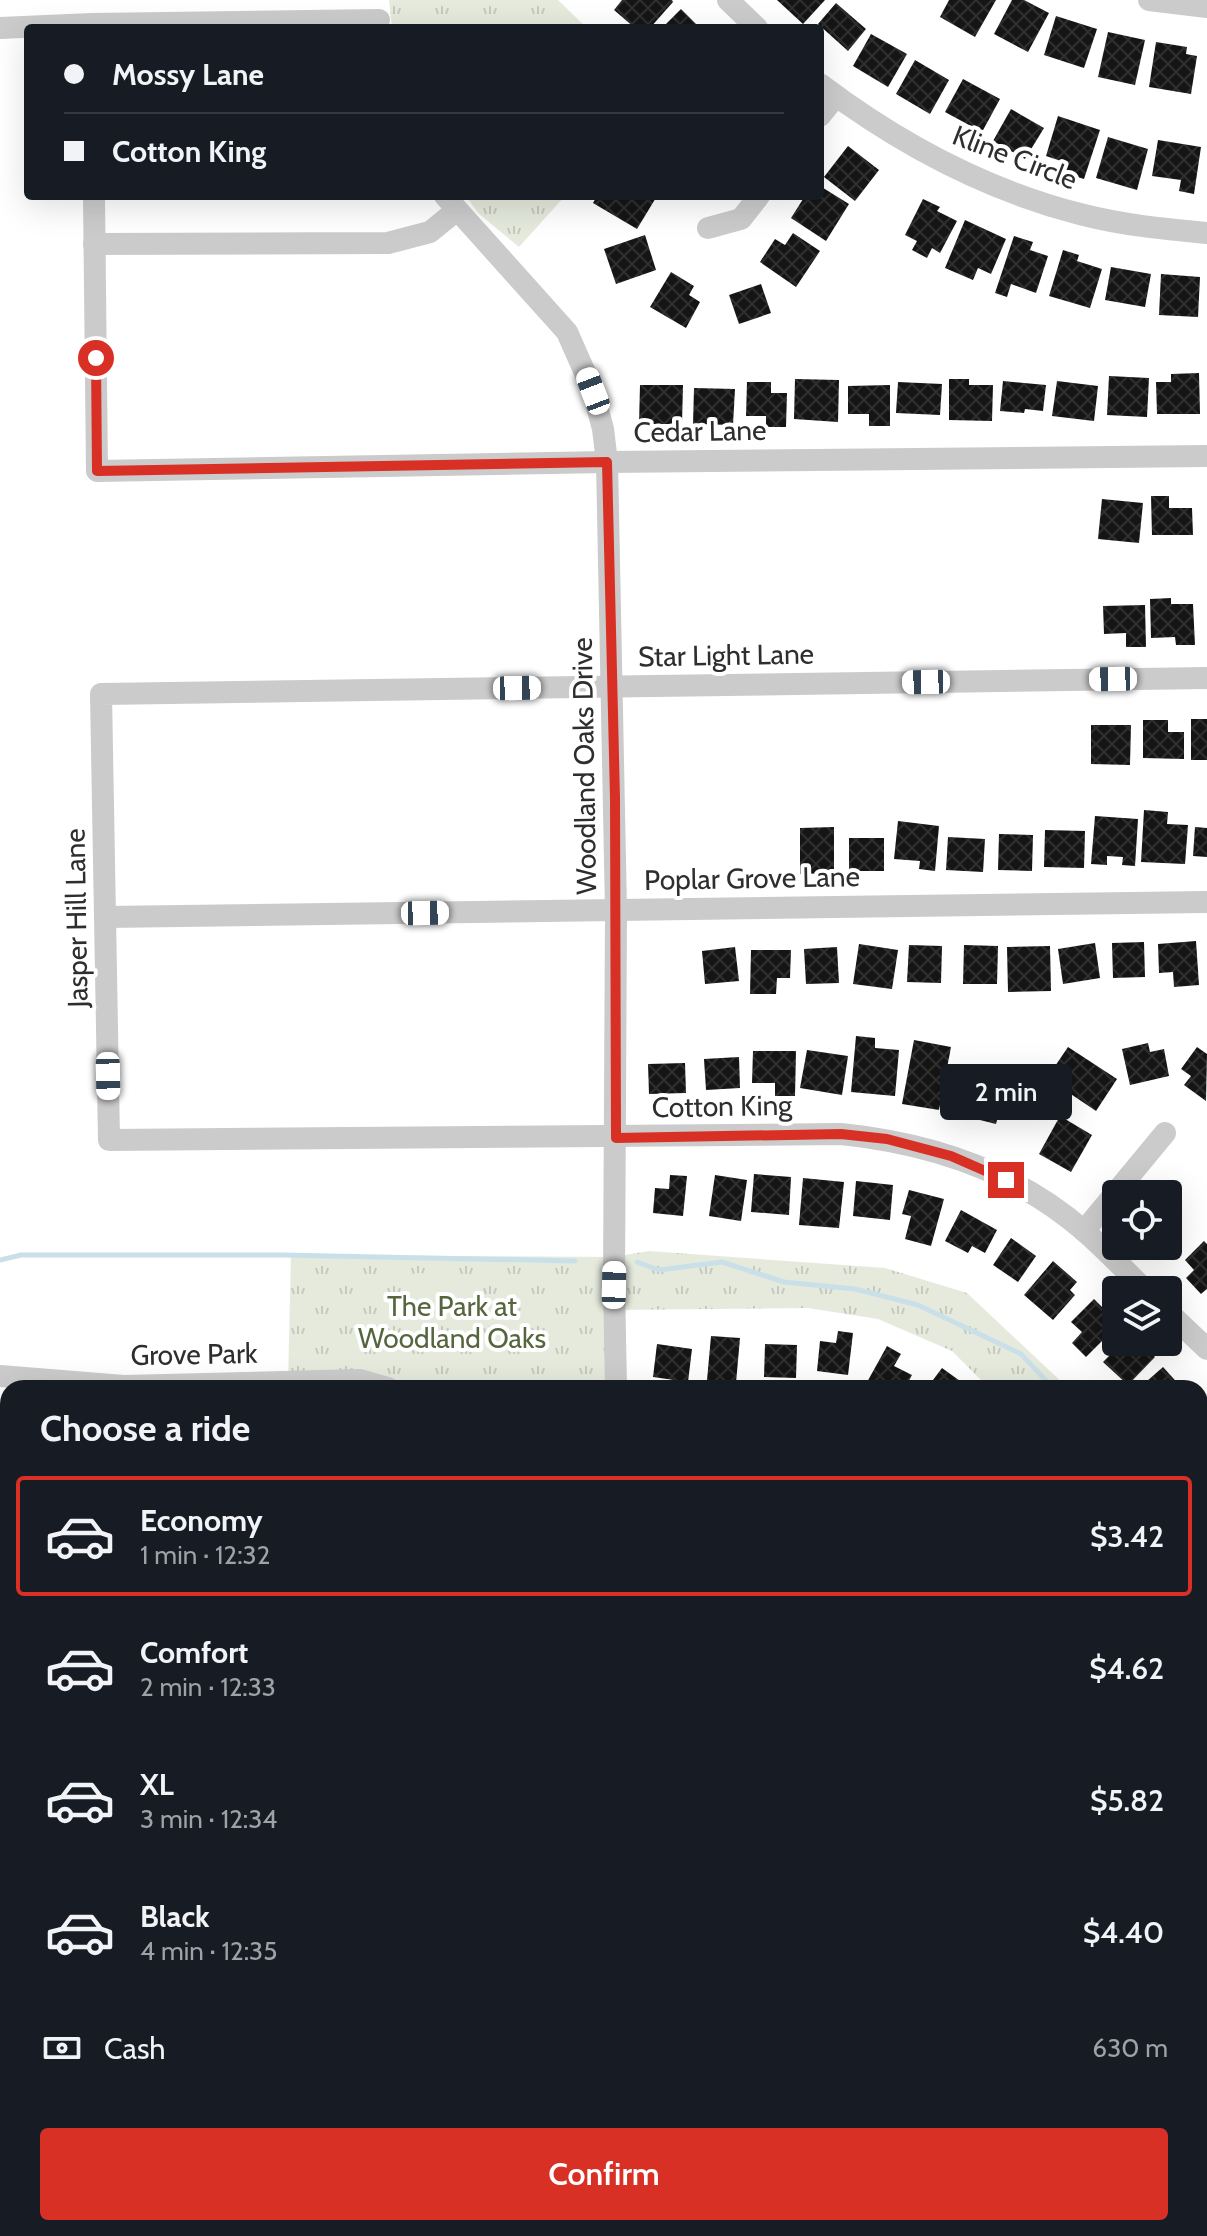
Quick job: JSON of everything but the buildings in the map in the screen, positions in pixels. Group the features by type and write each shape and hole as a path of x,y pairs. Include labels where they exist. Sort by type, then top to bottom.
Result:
{"street":[{"path":"728,0 753,24"},
{"path":"1149,0 1207,7"},
{"path":"149,24 379,16"},
{"path":"0,28 24,27"},
{"name":"Kline Circle","path":"828,90 924,153 1019,195 1081,215 1149,228 1207,233"},
{"path":"94,200 94,244 388,243 430,232 451,203"},
{"path":"708,228 741,219 756,200"},
{"name":"Woodland Oaks Drive","path":"451,203 567,332 593,391 603,429 607,462 613,686 616,1380"},
{"name":"Cedar Lane","path":"94,244 97,471 1207,456"},
{"name":"Star Light Lane","path":"101,694 1207,678"},
{"name":"Jasper Hill Lane","path":"101,694 109,1140"},
{"name":"Poplar Grove Lane","path":"106,917 1207,902"},
{"path":"1084,1231 1165,1133"},
{"name":"Cotton King","path":"109,1140 841,1134 887,1139 951,1156 1027,1190 1084,1231 1131,1276"},
{"path":"1182,1325 1207,1349"},
{"name":"Grove Park","path":"0,1376 50,1380"}],"green space":[{"path":"389,0 558,0 583,24 392,24"},
{"path":"469,200 561,200 519,247 478,213"},
{"name":"The Park at Woodland Oaks","path":"649,1251 885,1268 967,1293 1059,1380 981,1380 952,1351 878,1319 808,1308 615,1310 616,1380 288,1380 291,1255 614,1257"},
{"path":"414,1273 474,1275 473,1318 412,1315"}],"waterway":[{"path":"0,1260 21,1255 283,1255 575,1261"},
{"path":"637,1262 659,1270 722,1262 784,1282 855,1289 918,1305 1021,1354 1045,1380"}],"route":[{"path":"96,358 97,471 607,462 615,798 616,1138 841,1134 887,1139 951,1156 1006,1180"}]}
